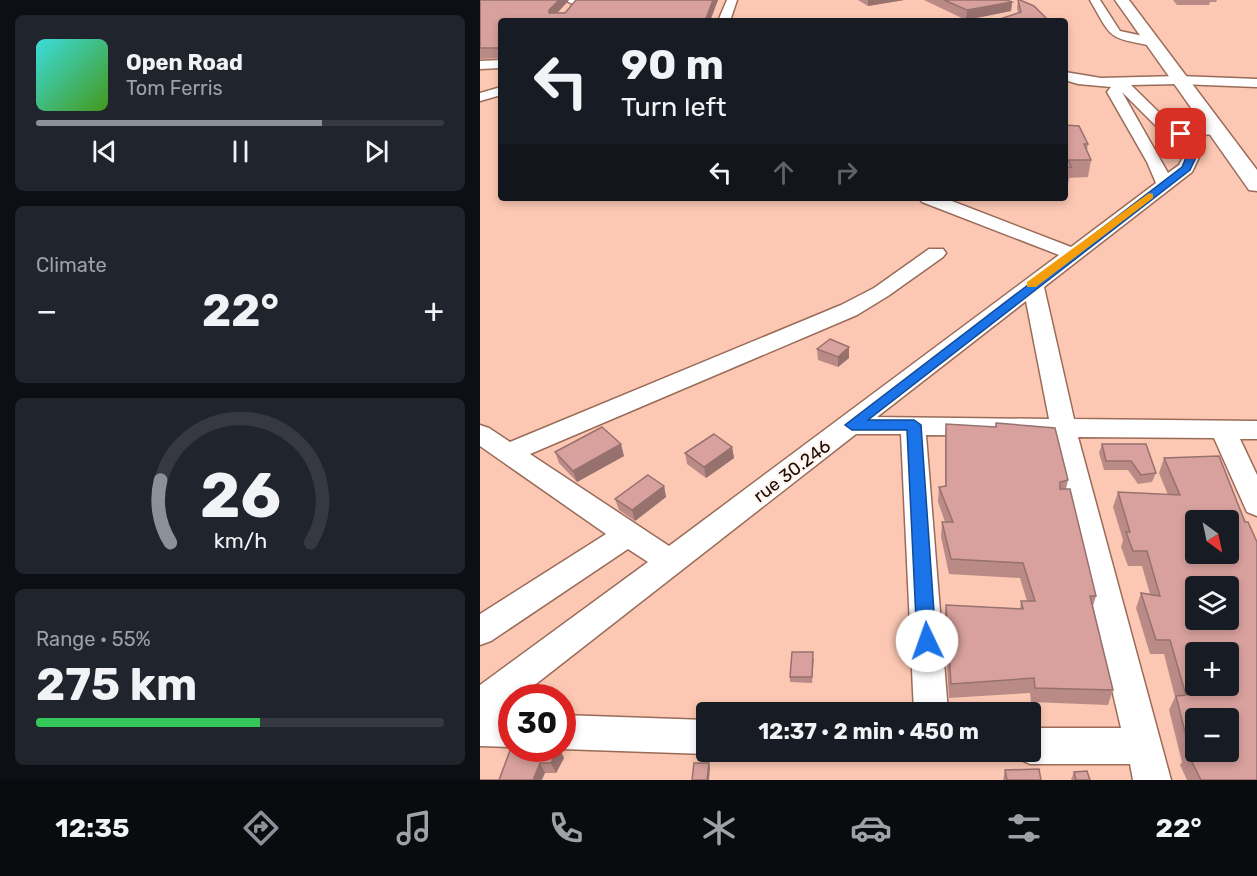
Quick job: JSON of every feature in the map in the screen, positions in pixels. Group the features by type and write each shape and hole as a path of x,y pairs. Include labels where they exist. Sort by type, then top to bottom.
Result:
{"main road":[{"path":"1122,0 1153,42 1195,83 1215,129 1257,185"},
{"path":"1134,0 1195,83 1257,160"}],"street":[{"path":"725,18 732,0"},
{"path":"1095,0 1115,33 1153,42"},
{"path":"564,15 575,1"},
{"path":"480,65 498,64"},
{"path":"1068,77 1122,84 1195,83"},
{"path":"480,86 498,81"},
{"path":"1099,82 1257,83"},
{"path":"1122,84 1177,134"},
{"path":"1122,84 1114,92 1165,184"},
{"path":"480,97 498,92"},
{"path":"1119,137 1177,134 1193,129 1215,129"},
{"name":"rue 30.246","path":"480,706 852,425 1186,168 1192,160 1193,153 1177,134"},
{"path":"936,201 1073,255"},
{"path":"508,453 849,310 881,292 936,253"},
{"path":"1033,284 1063,426 1152,780"},
{"path":"852,425 1257,430"},
{"path":"914,425 930,702"},
{"path":"1222,428 1257,505"},
{"path":"480,434 670,562"},
{"path":"480,631 628,534"},
{"path":"480,729 498,730"},
{"path":"576,732 696,737"},
{"path":"1041,746 1144,746"}],"building":[{"path":"480,0 559,0 549,10 549,13 565,13 576,0 713,0 706,18 498,18 498,48 480,48"},
{"path":"944,0 1007,0 1012,2 967,10"},
{"path":"1018,0 1034,6 1046,18 1003,18 1021,12"},
{"path":"1068,125 1079,126 1088,144 1084,144 1091,160 1068,160"},
{"path":"830,339 849,347 838,357 817,349"},
{"path":"996,423 1055,428 1068,480 1060,482 1060,489 1070,489 1096,596 1090,596 1113,690 1035,688 1034,678 951,684 946,605 1023,609 1021,601 1035,601 1023,563 951,559 942,522 953,522 939,487 946,486 946,424 996,427"},
{"path":"602,427 621,444 573,471 555,452"},
{"path":"714,434 732,447 704,467 685,453"},
{"path":"1102,444 1146,444 1156,473 1141,475 1131,461 1106,461"},
{"path":"1219,456 1245,522 1248,522 1257,542 1257,780 1201,780 1192,762 1239,762 1239,708 1185,708 1185,732 1176,696 1239,696 1239,642 1185,642 1185,692 1170,640 1156,640 1141,593 1160,596 1147,551 1133,551 1126,532 1130,532 1118,492 1180,495 1164,458"},
{"path":"648,475 664,486 632,510 615,499"},
{"path":"792,652 813,652 812,677 790,677"},
{"path":"506,762 552,762 540,763 533,780 499,780"},
{"path":"694,763 709,763 707,780 692,780"},
{"path":"1039,769 1041,780 1007,780 1005,770"},
{"path":"1087,771 1090,780 1076,780 1074,772"}],"slow traffic":[{"path":"1032,285 1149,196"}],"route":[{"path":"927,641 914,425 852,425 1186,168 1192,160 1193,153 1181,134"}]}
